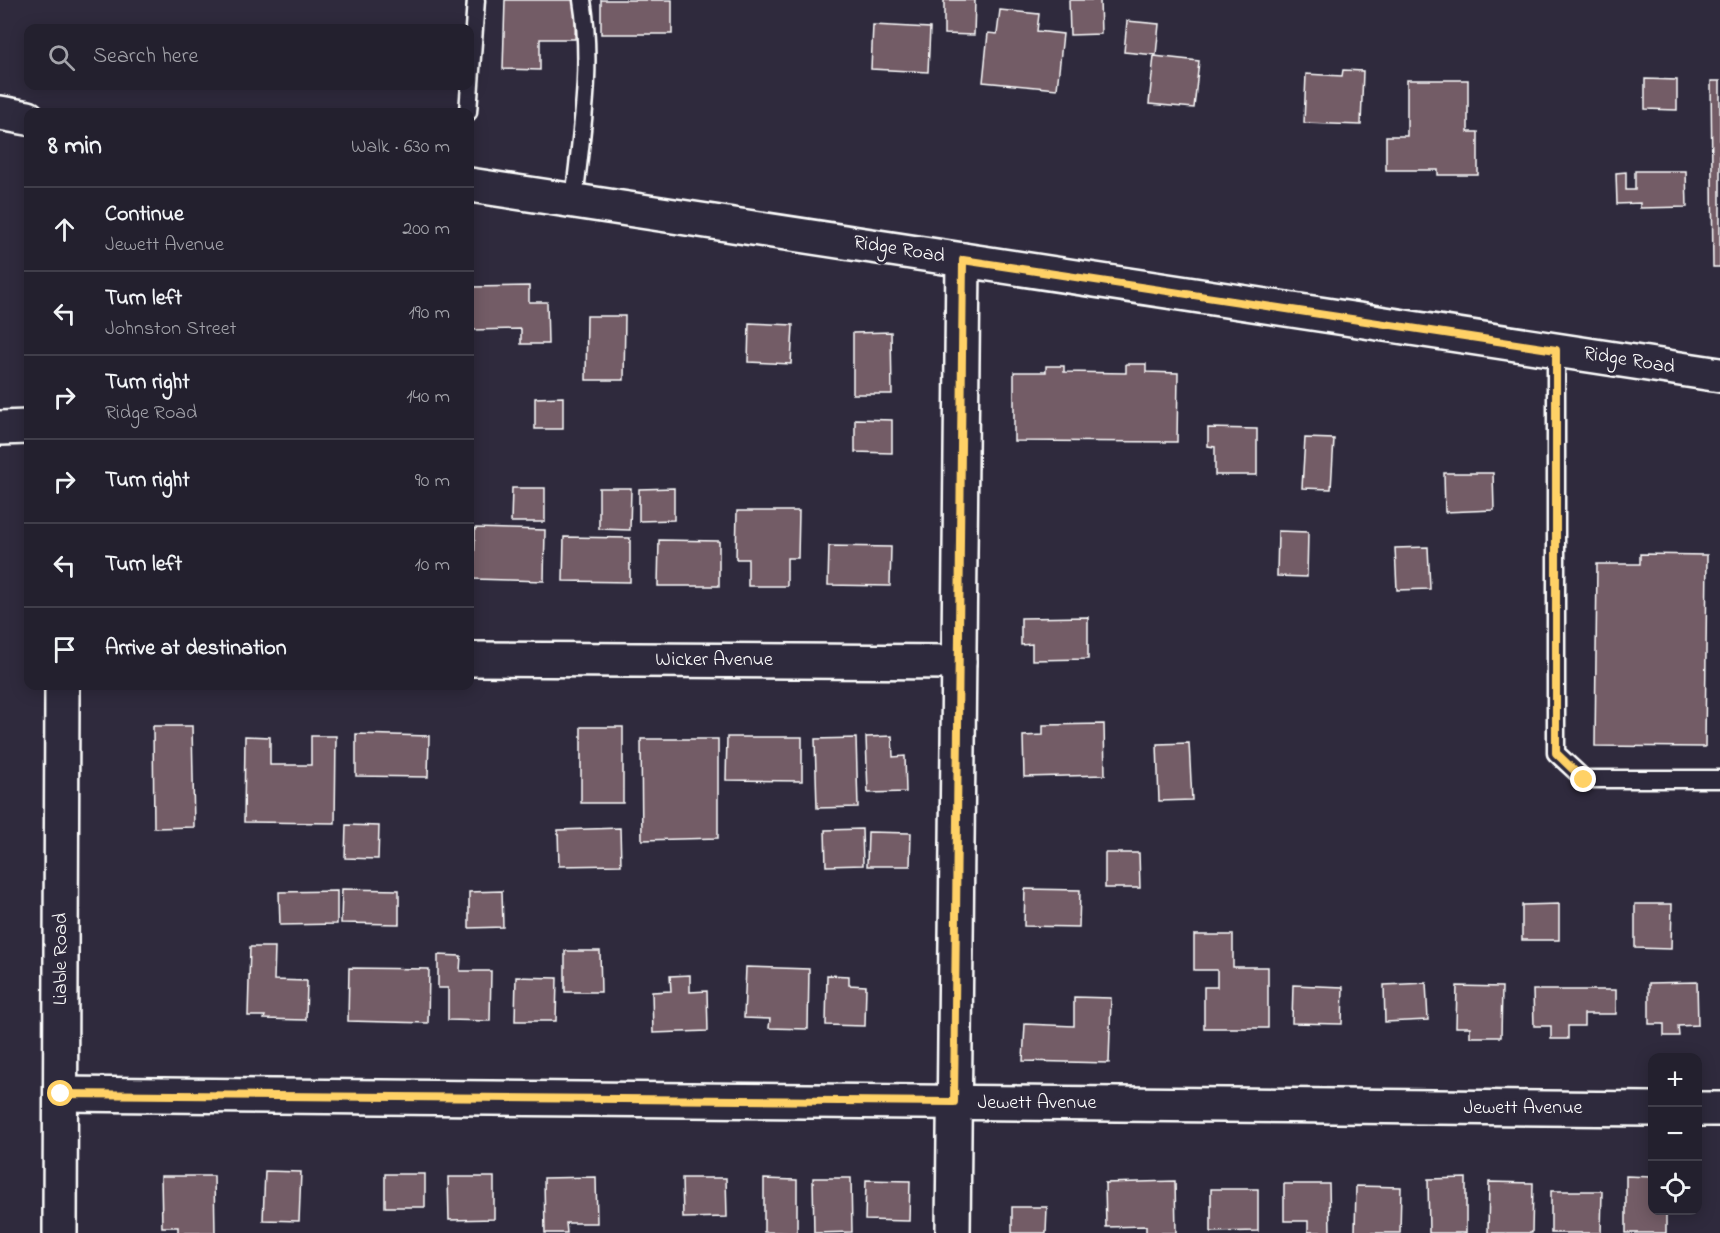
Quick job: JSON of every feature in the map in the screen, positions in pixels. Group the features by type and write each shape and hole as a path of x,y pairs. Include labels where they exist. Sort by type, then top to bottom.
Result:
{"street":[{"path":"0,113 24,117"},
{"name":"Ridge Road","path":"474,186 1720,375"},
{"path":"953,1233 963,260"},
{"path":"0,428 24,427"},
{"name":"Wicker Avenue","path":"474,659 959,662"},
{"name":"Liable Road","path":"60,1233 62,690"},
{"name":"Jewett Avenue","path":"61,1094 1648,1109"},
{"path":"1702,1109 1720,1109"}],"lane":[{"path":"474,28 476,0"},
{"path":"574,201 587,75 582,0"},
{"path":"468,108 470,90"},
{"path":"1556,350 1556,753 1584,780 1720,779"}],"building":[{"path":"505,0 576,0 575,39 540,39 540,70 503,69"},
{"path":"601,0 672,0 672,34 601,34"},
{"path":"944,0 975,0 974,35 944,34"},
{"path":"1069,0 1100,0 1101,34 1070,35"},
{"path":"1000,10 1039,14 1037,31 1063,34 1057,89 983,82 988,33 997,34"},
{"path":"1127,21 1159,24 1156,55 1124,52"},
{"path":"873,25 930,28 928,72 871,69"},
{"path":"1154,56 1199,61 1194,108 1149,104"},
{"path":"1343,70 1363,71 1361,125 1304,123 1306,74 1342,76"},
{"path":"1645,79 1677,80 1677,110 1645,109"},
{"path":"1407,80 1468,80 1468,132 1478,132 1478,175 1438,175 1438,170 1386,170 1386,136 1407,136"},
{"path":"1711,81 1720,81 1720,267 1713,267"},
{"path":"1635,171 1686,171 1687,207 1640,208 1640,203 1617,204 1616,173 1626,172 1626,190 1635,190"},
{"path":"529,286 529,302 547,302 548,344 521,344 521,329 474,330 474,287"},
{"path":"587,316 625,316 624,380 586,380"},
{"path":"749,323 793,325 791,364 748,362"},
{"path":"891,332 892,394 853,394 853,333"},
{"path":"1126,364 1146,364 1146,372 1178,373 1177,442 1014,441 1014,372 1046,372 1046,366 1064,366 1064,372 1126,373"},
{"path":"563,397 563,429 535,429 535,398"},
{"path":"855,419 892,420 892,453 855,452"},
{"path":"1208,428 1257,429 1257,475 1215,475 1215,447 1208,446"},
{"path":"1305,438 1334,439 1331,489 1302,488"},
{"path":"1444,473 1493,473 1494,510 1445,512"},
{"path":"512,488 545,488 545,522 511,522"},
{"path":"599,488 631,488 630,530 599,529"},
{"path":"674,488 674,520 639,521 639,489"},
{"path":"737,511 799,511 798,558 787,558 787,586 748,586 748,559 736,559"},
{"path":"475,528 545,530 544,581 474,579"},
{"path":"1278,531 1308,532 1307,577 1277,576"},
{"path":"564,537 630,538 630,582 563,581"},
{"path":"659,540 719,541 719,586 658,586"},
{"path":"829,546 891,547 890,586 828,585"},
{"path":"1428,547 1430,589 1397,590 1395,548"},
{"path":"1640,554 1707,555 1705,747 1595,746 1597,564 1640,564"},
{"path":"1088,617 1088,659 1032,660 1032,644 1021,645 1021,618"},
{"path":"1104,724 1105,775 1024,777 1023,736 1043,735 1043,725"},
{"path":"153,726 192,726 194,827 154,828"},
{"path":"581,727 623,727 623,803 581,803"},
{"path":"356,734 429,736 428,777 356,776"},
{"path":"245,736 270,737 270,765 311,765 311,736 336,736 335,823 244,822"},
{"path":"892,736 893,757 905,756 906,792 868,793 866,737"},
{"path":"727,737 802,737 802,781 726,780"},
{"path":"856,738 858,807 817,808 815,739"},
{"path":"641,739 718,739 718,838 642,840"},
{"path":"1189,743 1192,800 1159,801 1157,744"},
{"path":"346,825 379,826 378,859 345,858"},
{"path":"620,828 621,865 559,866 558,830"},
{"path":"862,829 863,865 826,866 825,830"},
{"path":"868,832 911,833 910,866 867,866"},
{"path":"1105,853 1139,853 1140,888 1105,888"},
{"path":"342,889 399,890 399,924 341,923"},
{"path":"1025,889 1080,890 1079,927 1024,926"},
{"path":"337,891 337,924 280,925 279,892"},
{"path":"502,891 503,927 469,928 469,892"},
{"path":"1559,904 1559,940 1522,940 1522,905"},
{"path":"1635,904 1672,904 1671,949 1635,948"},
{"path":"1194,935 1233,935 1233,967 1268,967 1268,1028 1204,1028 1204,987 1217,987 1217,970 1194,970"},
{"path":"250,947 275,947 274,980 307,981 306,1020 264,1019 265,1016 248,1016"},
{"path":"565,951 600,951 601,992 565,992"},
{"path":"438,955 461,956 460,971 491,971 490,1021 448,1020 448,988 438,988"},
{"path":"746,967 809,969 808,1029 769,1028 770,1019 744,1018"},
{"path":"349,968 429,969 428,1023 348,1021"},
{"path":"690,975 690,992 707,991 708,1031 653,1033 652,992 671,991 670,976"},
{"path":"827,975 849,976 849,985 866,986 865,1026 826,1025"},
{"path":"516,977 557,978 556,1021 515,1021"},
{"path":"1697,982 1698,1025 1678,1026 1679,1036 1664,1036 1664,1024 1649,1024 1649,983"},
{"path":"1426,983 1428,1020 1385,1022 1384,985"},
{"path":"1293,985 1343,987 1342,1024 1292,1023"},
{"path":"1457,986 1502,987 1501,1037 1470,1037 1470,1027 1456,1027"},
{"path":"1533,990 1616,990 1616,1014 1584,1014 1584,1026 1568,1026 1568,1039 1551,1039 1551,1026 1534,1026"},
{"path":"1074,997 1111,998 1109,1063 1023,1061 1025,1024 1074,1026"},
{"path":"265,1171 301,1172 299,1221 263,1220"},
{"path":"385,1174 425,1174 425,1207 385,1207"},
{"path":"161,1176 214,1176 215,1233 178,1233 178,1227 162,1227"},
{"path":"1626,1176 1648,1177 1648,1215 1666,1215 1666,1233 1626,1233"},
{"path":"448,1177 494,1177 494,1219 449,1220"},
{"path":"596,1177 597,1223 566,1223 567,1233 545,1233 544,1178"},
{"path":"682,1178 726,1178 727,1217 683,1218"},
{"path":"813,1178 851,1178 852,1232 814,1233"},
{"path":"1466,1178 1466,1233 1429,1233 1428,1179"},
{"path":"764,1179 797,1180 797,1233 764,1232"},
{"path":"866,1180 910,1181 909,1221 865,1220"},
{"path":"1175,1181 1176,1233 1146,1233 1146,1226 1106,1227 1105,1183"},
{"path":"1489,1182 1533,1183 1532,1233 1488,1233"},
{"path":"1284,1184 1329,1184 1330,1232 1308,1232 1308,1221 1284,1221"},
{"path":"1356,1186 1401,1187 1400,1233 1355,1233"},
{"path":"1211,1189 1258,1189 1258,1231 1211,1232"},
{"path":"1551,1191 1602,1191 1601,1233 1551,1233"},
{"path":"1012,1207 1047,1207 1046,1233 1012,1233"}],"route":[{"path":"61,1094 954,1102 963,260 1556,350 1556,753 1584,780"}]}
